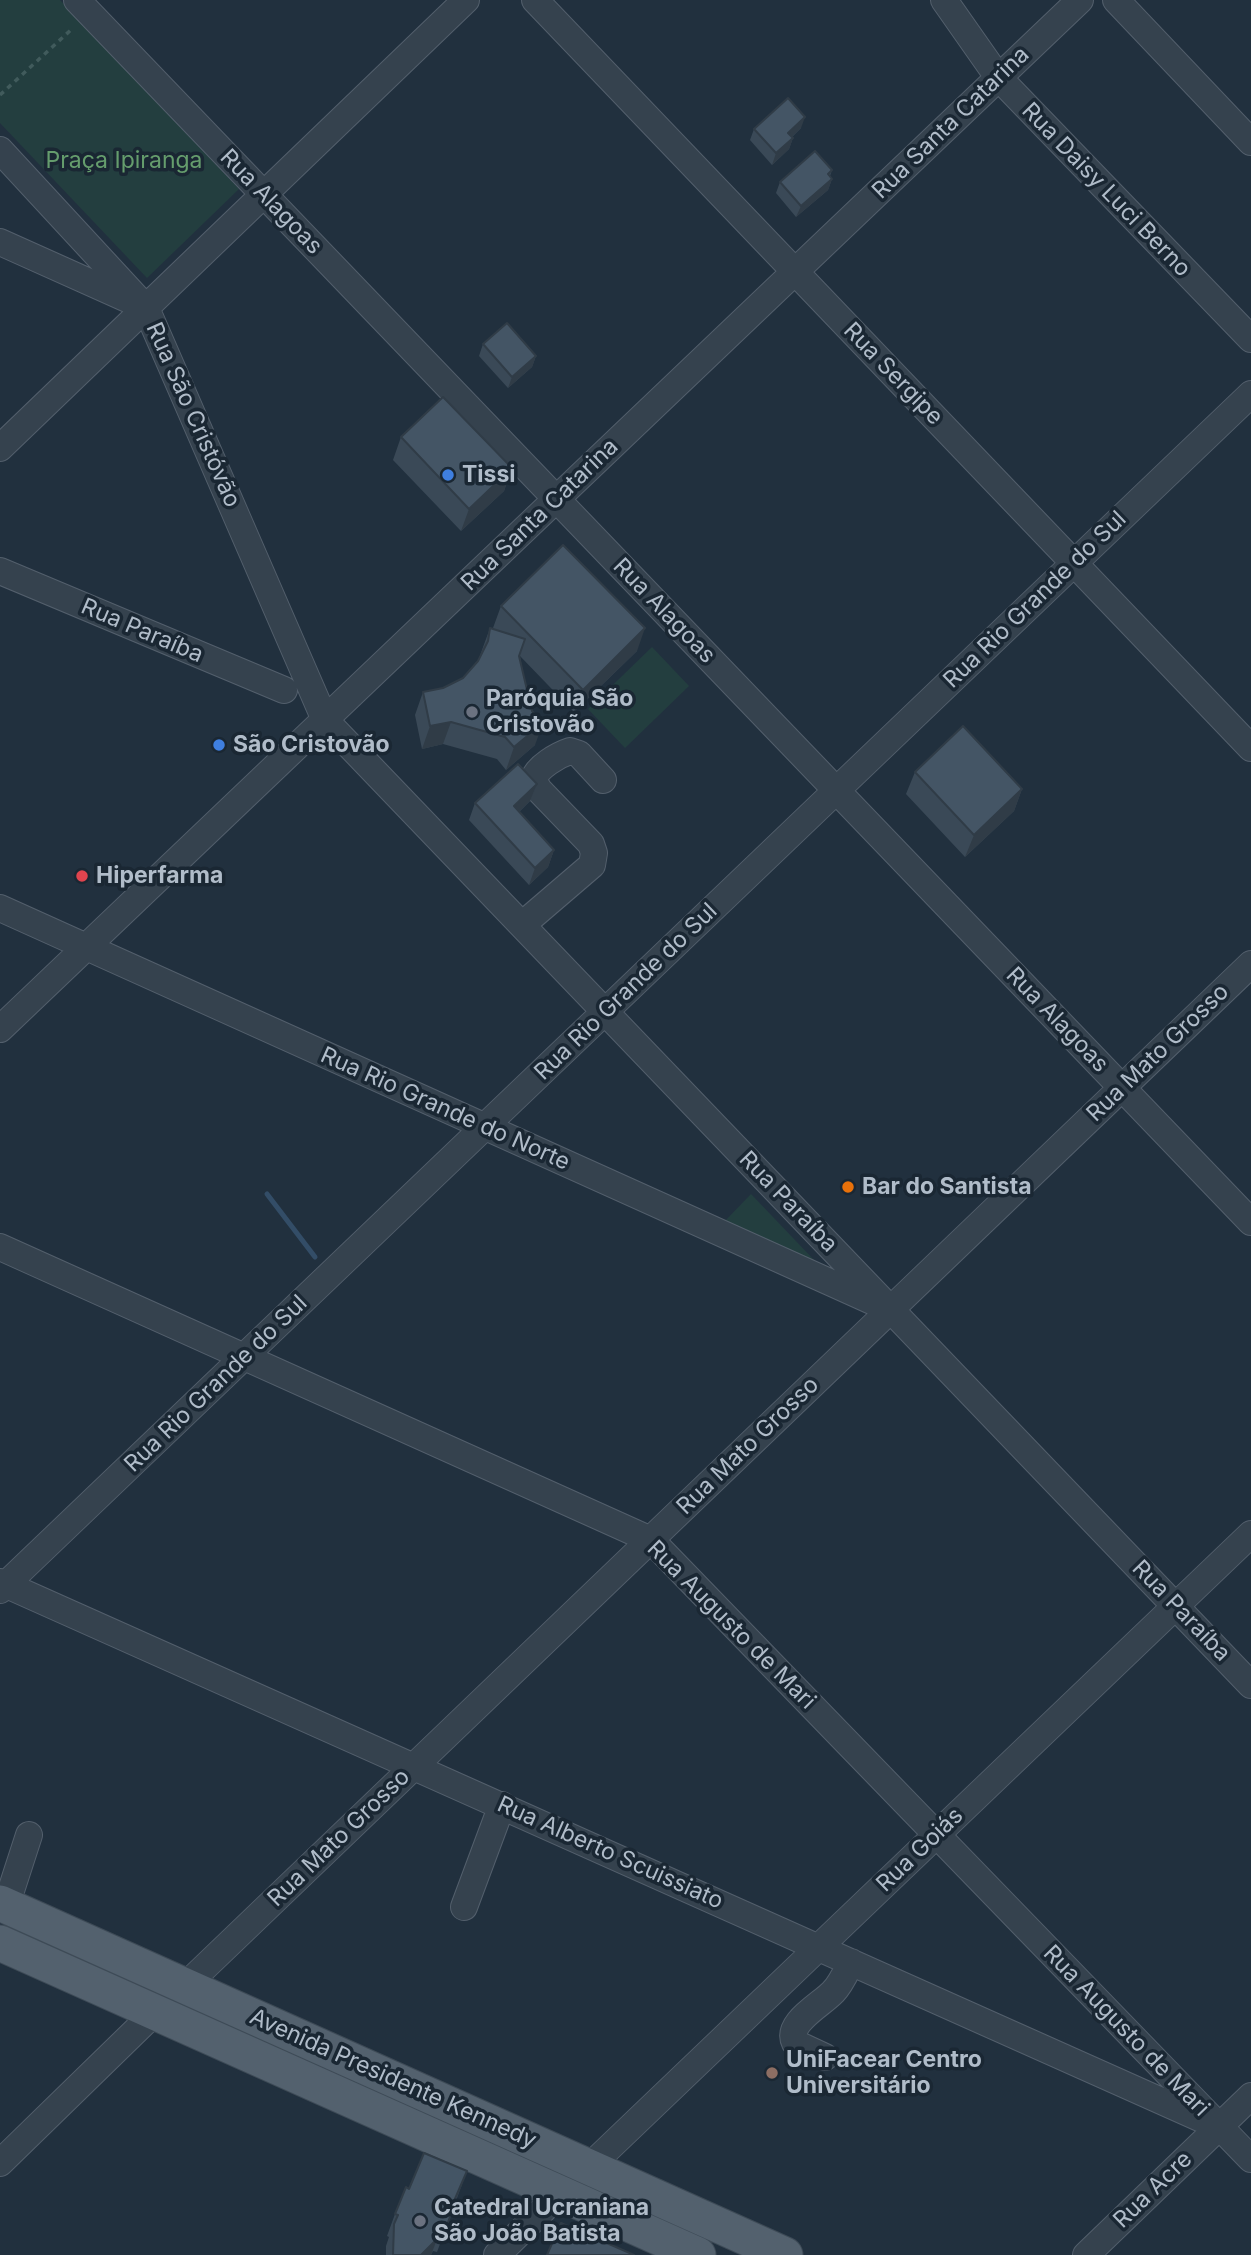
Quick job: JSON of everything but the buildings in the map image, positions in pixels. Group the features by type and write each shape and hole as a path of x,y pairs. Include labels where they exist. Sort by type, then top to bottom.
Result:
{"main road":[{"name":"Avenida Presidente Kennedy","path":"3,1904 785,2255"},
{"name":"Avenida Presidente Kennedy","path":"0,1943 698,2255"},
{"path":"360,2104 364,2094 375,2083 388,2077"}],"street":[{"path":"0,448 466,0"},
{"name":"Rua Sergipe","path":"535,0 1251,747"},
{"name":"Rua Daisy Luci Berno","path":"944,0 998,77 1251,339"},
{"name":"Rua Santa Catarina","path":"0,1029 1080,0"},
{"path":"1116,0 1251,142"},
{"name":"Rua Alagoas","path":"83,6 1251,1222"},
{"name":"Rua São Cristóvão","path":"0,150 146,308 325,720"},
{"path":"0,242 146,308"},
{"name":"Rua Rio Grande do Sul","path":"2,1585 1251,394"},
{"name":"Rua Paraíba","path":"0,571 284,691"},
{"name":"Rua Paraíba","path":"325,720 1251,1685"},
{"path":"523,925 592,865 594,853 591,844 539,790 533,780 535,774 570,751 579,754 603,780"},
{"name":"Rua Rio Grande do Norte","path":"0,908 891,1309"},
{"name":"Rua Mato Grosso","path":"185,1986 1251,964"},
{"name":"Rua Augusto de Mari","path":"0,1247 651,1540 1251,2159"},
{"name":"Rua Goiás","path":"589,2167 1251,1534"},
{"name":"Rua Alberto Scuissiato","path":"2,1585 415,1766 1220,2127"},
{"path":"464,1907 502,1805"},
{"path":"3,1904 29,1835"},
{"path":"825,2057 795,2043 793,2029 832,1993 851,1962"},
{"path":"0,2163 155,2012"},
{"name":"Rua Acre","path":"1086,2255 1251,2096"},
{"path":"497,2255 561,2193"}],"path":[{"path":"0,95 83,6"}],"green space":[{"name":"Praça Ipiranga","path":"0,0 60,0 239,189 147,278 0,123"},
{"path":"652,647 689,686 625,748 588,709"},
{"path":"751,1194 815,1261 725,1221"}],"waterway":[{"path":"267,1194 315,1257"}],"place":[{"name":"Tissi","path":"448,475"},
{"name":"Paróquia São Cristovão","path":"472,712"},
{"name":"São Cristovão","path":"219,745"},
{"name":"Hiperfarma","path":"82,876"},
{"name":"Bar do Santista","path":"848,1187"},
{"name":"UniFacear Centro Universitário","path":"772,2073"},
{"name":"Catedral Ucraniana São João Batista","path":"420,2221"}]}
